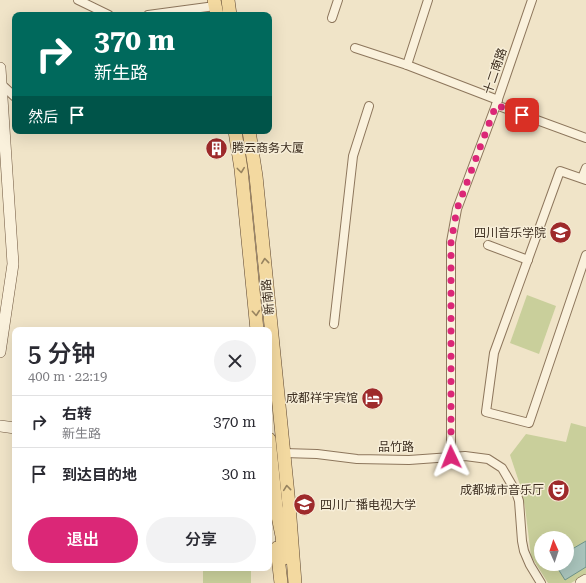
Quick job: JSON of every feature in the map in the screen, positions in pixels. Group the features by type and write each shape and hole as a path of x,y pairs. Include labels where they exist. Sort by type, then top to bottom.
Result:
{"main road":[{"path":"228,0 230,12"},
{"name":"新南路","path":"235,134 241,169 257,327"},
{"name":"新南路","path":"249,134 255,169 271,327"},
{"name":"新南路","path":"272,335 289,505 295,583"},
{"path":"272,470 276,506 282,536 286,583"},
{"path":"289,505 300,546 304,583"},
{"path":"276,506 276,536 281,583"}],"street":[{"path":"78,0 103,12"},
{"path":"332,18 338,0"},
{"path":"407,65 428,0"},
{"name":"十二南路","path":"451,457 451,242 457,209 497,103 532,0"},
{"path":"173,12 215,7"},
{"path":"355,48 407,65 497,103 586,138"},
{"path":"0,68 13,264 0,352"},
{"path":"1,84 12,94"},
{"path":"334,324 353,156 368,106"},
{"path":"586,168 584,179 560,171 494,353 486,412 529,423 586,255"},
{"path":"488,246 528,260"},
{"path":"0,426 12,428"},
{"path":"272,452 284,453"},
{"name":"品竹路","path":"284,453 317,454 357,459 409,460 465,456 488,459 496,464 506,474 516,492 519,502 524,551 530,565 541,583"},
{"path":"581,583 586,580"}],"green space":[{"path":"527,295 556,306 539,354 510,343"},
{"path":"571,423 586,427 586,574 571,583 548,583 540,571 574,571 574,531 534,531 534,561 531,556 525,507 520,485 510,455 526,434 566,442"},
{"path":"203,571 251,571 251,583 203,583"}],"water":[{"path":"586,541 586,567 565,580 559,571 574,571 574,548"}],"place":[{"name":"腾云商务大厦","path":"216,148"},
{"name":"四川音乐学院","path":"561,233"},
{"name":"成都祥宇宾馆","path":"373,398"},
{"name":"成都城市音乐厅","path":"559,490"},
{"name":"四川广播电视大学","path":"304,505"}],"route":[{"path":"451,457 451,242 457,209 496,105 522,115"}]}
